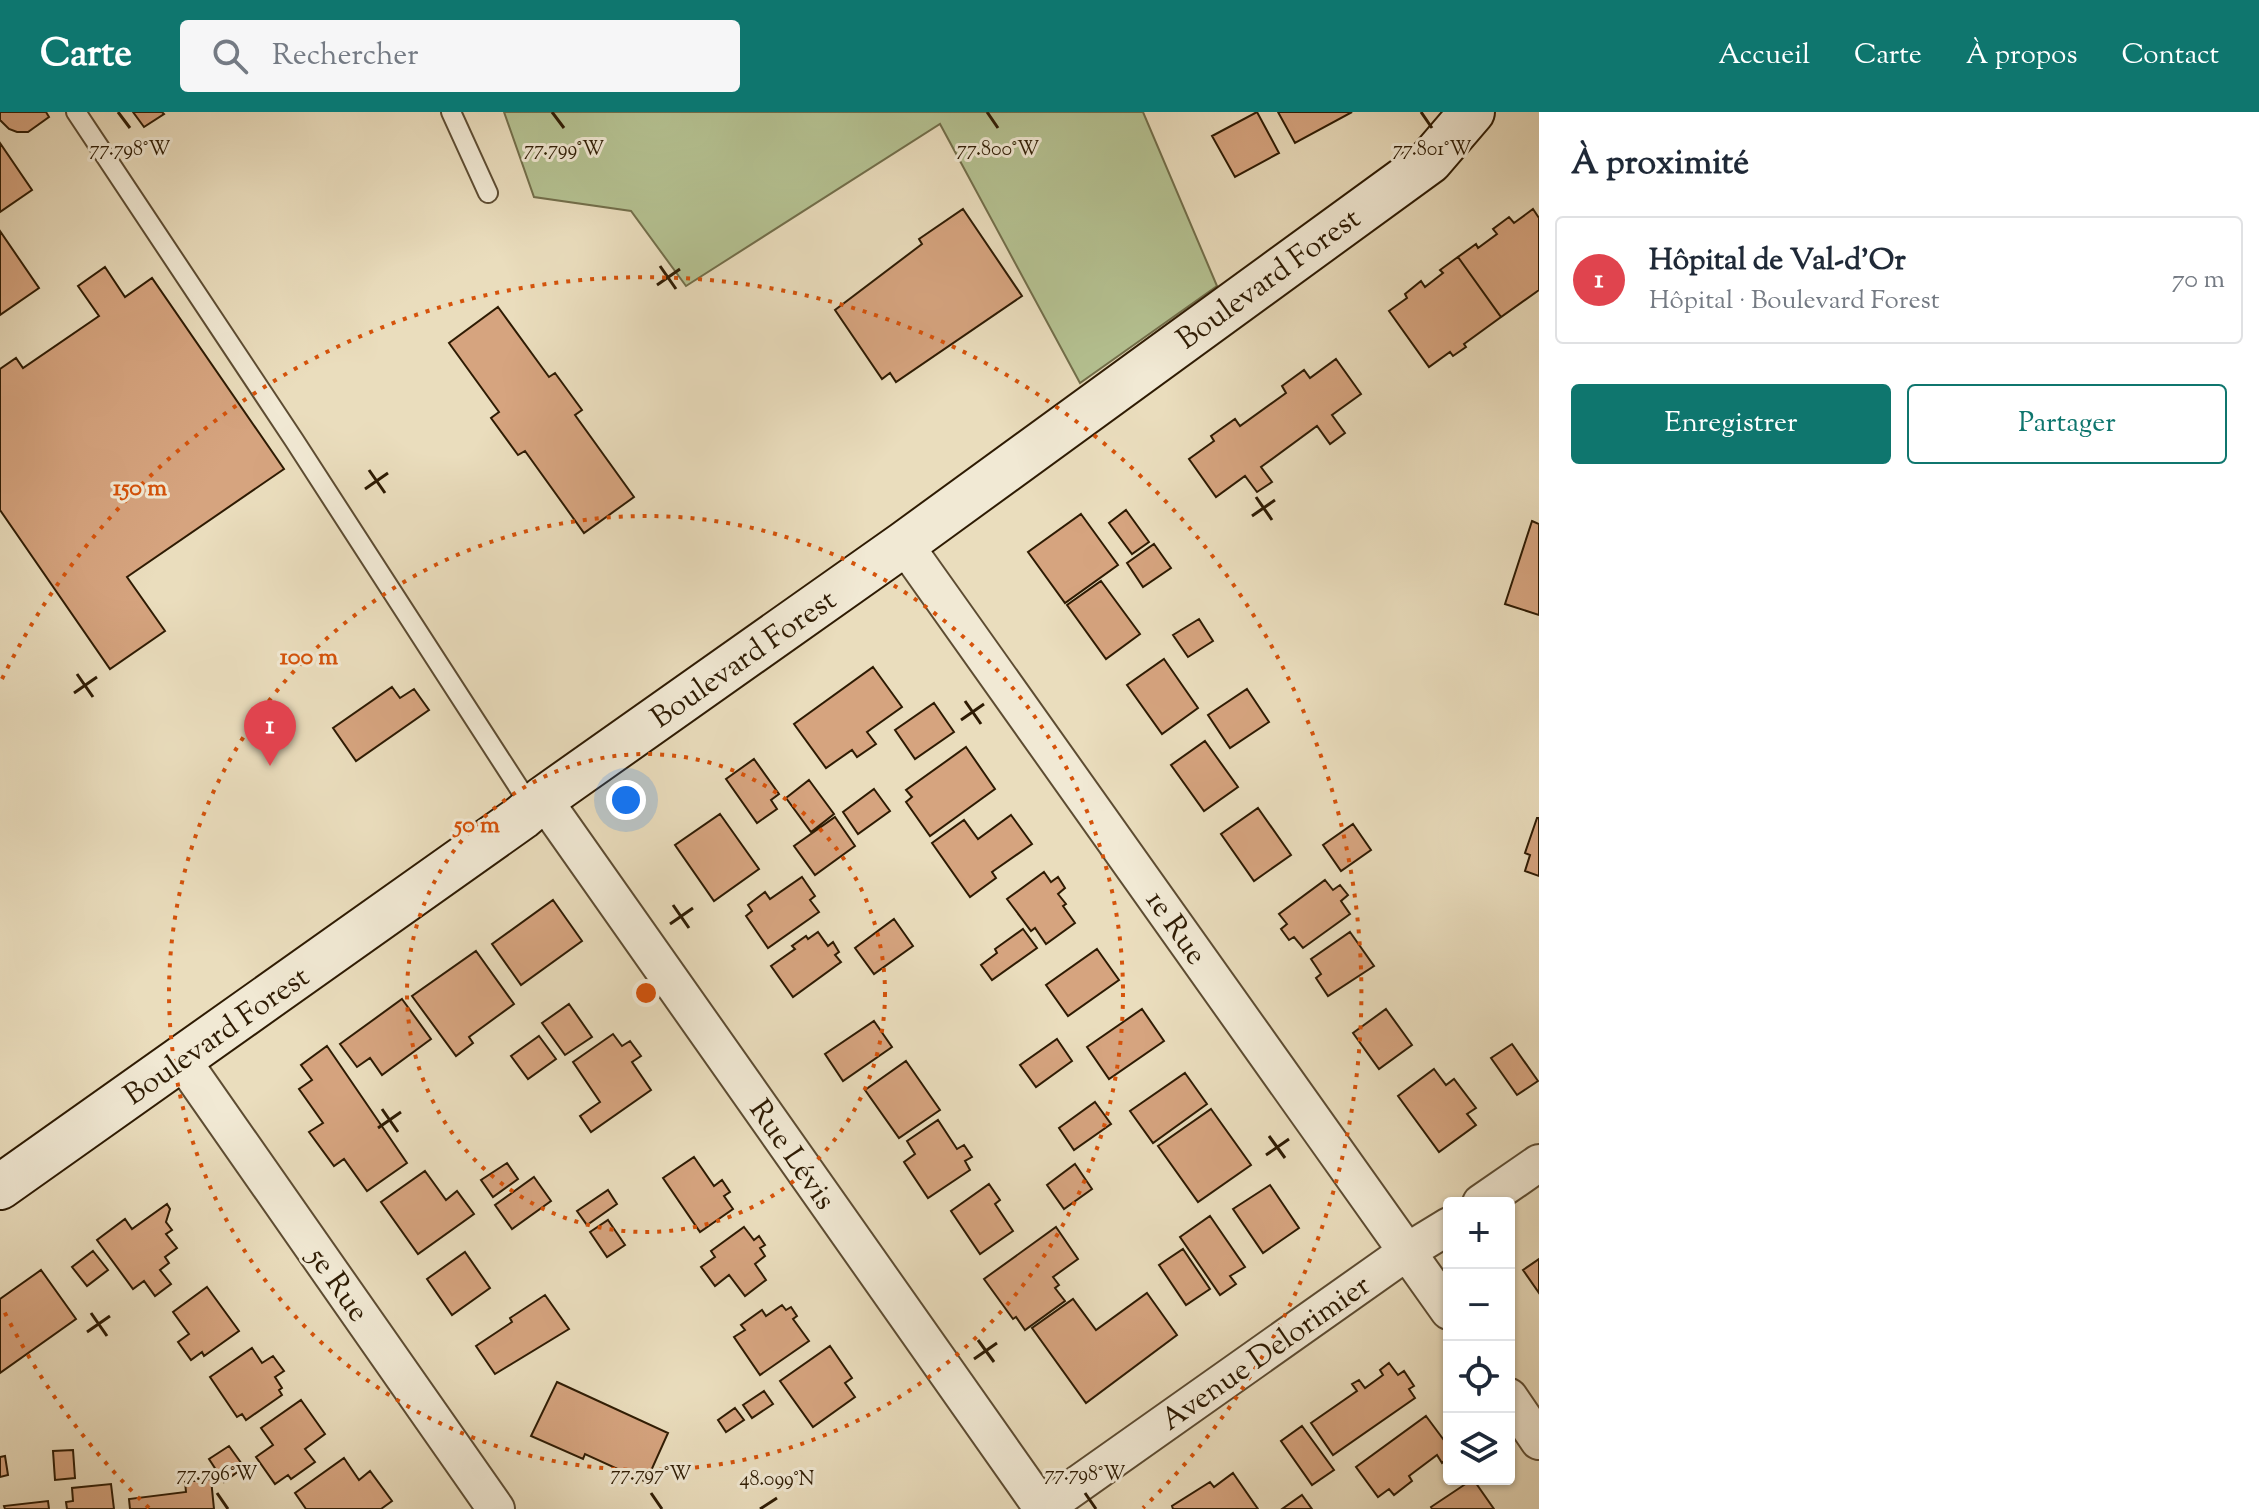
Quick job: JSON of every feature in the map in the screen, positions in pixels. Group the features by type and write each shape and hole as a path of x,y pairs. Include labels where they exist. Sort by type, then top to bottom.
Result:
{"street":[{"name":"Boulevard Forest","path":"0,1187 904,544 1430,161 1472,112"},
{"name":"1e Rue","path":"904,544 1443,1302"},
{"name":"Rue Lévis","path":"538,803 1043,1509"},
{"name":"5e Rue","path":"182,1060 496,1509"},
{"path":"1490,1197 1539,1163"},
{"name":"Avenue Delorimier","path":"1043,1509 1408,1251 1443,1230"},
{"path":"1515,1406 1539,1441"}],"lane":[{"path":"451,112 488,193"},
{"path":"79,113 538,803"}],"green space":[{"path":"504,112 1143,112 1217,286 1080,383 940,124 686,286 631,211 534,197"}],"building":[{"path":"0,112 46,112 49,117 28,132 17,132 0,120"},
{"path":"133,112 162,112 164,114 144,127"},
{"path":"1257,112 1279,153 1235,177 1212,136"},
{"path":"1278,112 1352,112 1295,143"},
{"path":"0,143 32,190 0,212"},
{"path":"963,209 1022,296 896,382 890,373 882,379 835,310 922,244 919,239"},
{"path":"1533,209 1539,218 1539,290 1501,317 1458,257 1476,244 1478,248 1497,234 1493,229 1509,217 1514,223"},
{"path":"0,231 39,288 0,315"},
{"path":"1458,257 1501,317 1464,344 1466,347 1453,356 1450,352 1429,367 1389,311 1407,298 1405,294 1421,281 1425,287 1443,273 1440,270"},
{"path":"105,267 125,297 152,278 284,469 127,577 165,631 110,669 0,510 0,369 16,358 23,368 99,316 78,286"},
{"path":"498,307 549,377 555,373 582,410 575,415 634,497 584,533 525,451 518,455 491,418 499,412 449,343"},
{"path":"1336,359 1361,394 1332,415 1345,433 1330,444 1317,426 1261,467 1272,482 1257,492 1245,476 1216,497 1189,459 1214,441 1211,436 1235,419 1240,426 1286,393 1282,386 1304,370 1310,378"},
{"path":"1126,510 1149,542 1132,554 1109,523"},
{"path":"1081,514 1118,565 1065,603 1028,552"},
{"path":"1532,521 1539,524 1539,615 1505,604"},
{"path":"1154,544 1171,568 1143,587 1127,563"},
{"path":"1101,581 1140,634 1106,659 1067,605"},
{"path":"1199,619 1213,641 1188,657 1173,635"},
{"path":"1164,659 1198,708 1162,734 1127,685"},
{"path":"873,667 902,707 867,732 876,744 857,757 852,750 826,768 794,724"},
{"path":"392,687 400,698 414,689 429,710 356,761 333,728"},
{"path":"1247,689 1269,722 1230,748 1208,715"},
{"path":"934,703 954,732 915,759 895,730"},
{"path":"1205,741 1238,787 1204,811 1171,765"},
{"path":"966,747 995,789 930,836 906,802 912,797 906,790"},
{"path":"754,759 779,794 771,800 777,809 757,823 726,779"},
{"path":"809,780 834,814 811,832 786,798"},
{"path":"874,789 890,811 858,834 843,812"},
{"path":"1258,808 1291,855 1254,881 1221,834"},
{"path":"720,814 759,869 714,901 675,845"},
{"path":"1011,815 1032,844 992,872 996,878 970,897 932,843 964,820 978,839"},
{"path":"835,817 855,846 815,875 794,846"},
{"path":"1537,818 1539,876 1525,871 1530,855 1525,853"},
{"path":"1353,824 1371,850 1341,871 1323,845"},
{"path":"1044,872 1051,882 1058,877 1065,888 1058,894 1075,923 1046,944 1035,928 1031,931 1007,899"},
{"path":"802,877 815,896 810,900 819,912 768,948 746,916 752,911 748,905 765,892 770,899"},
{"path":"1325,880 1333,890 1340,885 1348,895 1341,901 1350,914 1303,948 1294,937 1289,940 1281,929 1287,924 1279,914"},
{"path":"553,900 582,941 521,985 492,944"},
{"path":"894,919 913,946 874,974 855,948"},
{"path":"1023,929 1037,948 992,980 981,965 997,953 995,949"},
{"path":"818,932 828,946 833,942 839,952 835,955 841,962 793,997 771,966 795,949 792,946"},
{"path":"1350,932 1374,966 1328,996 1316,978 1321,974 1311,959"},
{"path":"1097,949 1119,980 1068,1016 1046,985"},
{"path":"476,951 514,1004 469,1037 473,1043 456,1056 412,996"},
{"path":"402,999 431,1039 382,1075 370,1058 357,1067 340,1044"},
{"path":"569,1004 592,1037 565,1055 542,1023"},
{"path":"1142,1009 1164,1041 1109,1079 1087,1047"},
{"path":"1386,1009 1412,1045 1379,1069 1353,1033"},
{"path":"874,1021 892,1047 843,1081 825,1054"},
{"path":"613,1034 622,1046 630,1041 641,1056 632,1062 651,1090 591,1132 580,1116 600,1102 573,1062"},
{"path":"539,1036 556,1059 528,1079 511,1056"},
{"path":"1057,1039 1072,1061 1036,1087 1020,1065"},
{"path":"1512,1044 1538,1081 1517,1095 1491,1058"},
{"path":"327,1046 407,1163 367,1191 344,1159 334,1166 309,1132 323,1123 299,1089 312,1080 301,1065"},
{"path":"906,1061 940,1110 899,1138 865,1090"},
{"path":"1434,1069 1446,1085 1454,1079 1476,1108 1467,1114 1476,1125 1439,1152 1398,1096"},
{"path":"1185,1073 1207,1104 1153,1143 1130,1111"},
{"path":"1095,1102 1111,1124 1074,1150 1059,1128"},
{"path":"1211,1109 1251,1165 1198,1202 1158,1146"},
{"path":"938,1120 957,1149 964,1145 972,1157 965,1161 970,1170 928,1198 904,1162 915,1154 907,1141"},
{"path":"694,1157 714,1186 722,1180 730,1192 724,1196 733,1209 700,1232 663,1178"},
{"path":"507,1163 518,1179 493,1197 481,1180"},
{"path":"1075,1164 1092,1189 1064,1209 1047,1185"},
{"path":"425,1171 446,1200 457,1191 474,1214 418,1254 381,1202"},
{"path":"534,1177 551,1201 512,1229 495,1205"},
{"path":"989,1184 1000,1200 995,1204 1013,1231 980,1254 951,1211"},
{"path":"1270,1185 1299,1228 1263,1253 1233,1209"},
{"path":"608,1190 617,1204 587,1225 577,1211"},
{"path":"167,1204 170,1209 166,1222 172,1230 166,1234 177,1248 165,1257 169,1263 160,1270 171,1284 155,1296 144,1281 133,1289 97,1240 125,1219 132,1229"},
{"path":"1210,1216 1245,1267 1230,1276 1236,1284 1220,1295 1180,1237"},
{"path":"608,1220 625,1245 607,1257 590,1232"},
{"path":"744,1227 754,1240 759,1236 765,1245 760,1248 765,1256 755,1264 766,1280 745,1296 729,1275 715,1286 701,1267 715,1257 711,1251"},
{"path":"1056,1227 1078,1259 1053,1277 1059,1285 1055,1288 1065,1301 1025,1330 1016,1317 1013,1319 984,1279"},
{"path":"1183,1249 1210,1289 1186,1305 1159,1265"},
{"path":"93,1251 108,1270 87,1286 72,1267"},
{"path":"465,1252 490,1288 452,1315 427,1279"},
{"path":"1539,1259 1539,1293 1523,1270"},
{"path":"41,1270 76,1319 0,1373 0,1299"},
{"path":"207,1287 239,1331 204,1356 202,1352 191,1360 178,1342 189,1334 173,1312"},
{"path":"1147,1293 1177,1335 1086,1403 1032,1328 1073,1299 1096,1330"},
{"path":"545,1295 569,1329 495,1374 476,1346"},
{"path":"782,1305 786,1310 791,1307 797,1316 793,1319 809,1341 760,1375 734,1337 745,1330 741,1325 762,1310 766,1316"},
{"path":"830,1346 852,1378 845,1383 855,1397 813,1427 780,1381"},
{"path":"252,1348 262,1363 273,1356 284,1371 275,1377 282,1388 279,1390 282,1395 246,1420 242,1414 237,1417 210,1377"},
{"path":"1389,1363 1398,1375 1404,1371 1414,1386 1409,1389 1415,1398 1333,1455 1311,1423 1357,1391 1352,1384 1359,1380 1365,1388 1383,1375 1380,1370"},
{"path":"557,1382 668,1433 646,1482 585,1454 583,1459 531,1436"},
{"path":"764,1391 773,1404 752,1418 743,1405"},
{"path":"301,1400 325,1434 305,1449 315,1462 291,1479 288,1475 275,1484 256,1457 273,1445 261,1428"},
{"path":"735,1408 744,1420 726,1432 718,1420"},
{"path":"1426,1416 1443,1439 1443,1462 1437,1455 1409,1476 1412,1481 1394,1495 1389,1489 1378,1497 1356,1467"},
{"path":"1302,1426 1334,1470 1312,1485 1281,1441"},
{"path":"229,1446 244,1467 224,1482 209,1459"},
{"path":"73,1450 75,1478 55,1480 53,1451"},
{"path":"5,1456 8,1475 0,1477 0,1457"},
{"path":"344,1458 359,1480 370,1471 392,1501 381,1509 306,1509 295,1493"},
{"path":"1233,1473 1258,1509 1173,1509 1172,1506 1210,1482 1214,1487"},
{"path":"211,1479 214,1509 130,1509 129,1499 186,1492 185,1482"},
{"path":"111,1484 114,1509 67,1509 66,1502 73,1501 72,1488"},
{"path":"1464,1485 1477,1485 1494,1509 1432,1509"},
{"path":"1302,1495 1312,1509 1282,1509"},
{"path":"48,1501 49,1509 5,1509 4,1506"}],"place":[{"name":"Hôpital de Val-d’Or","path":"270,766"}]}
